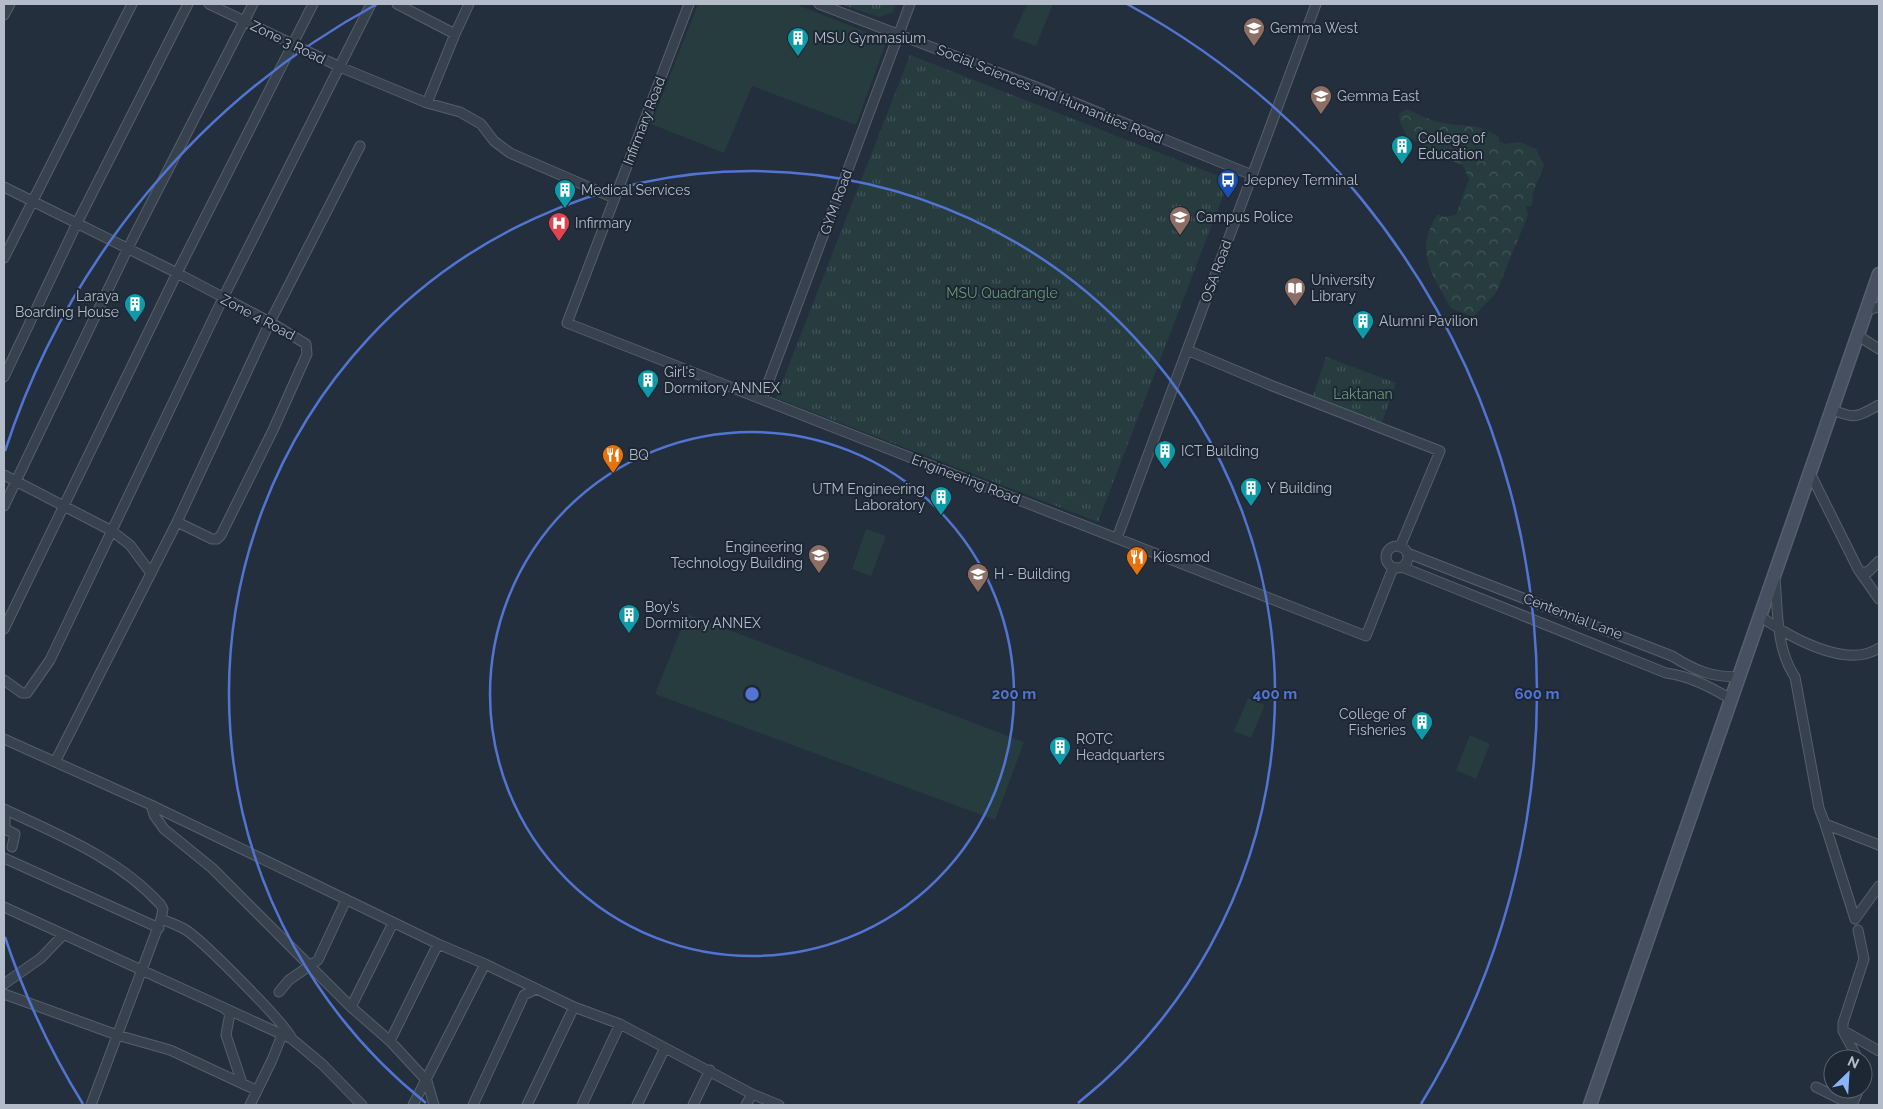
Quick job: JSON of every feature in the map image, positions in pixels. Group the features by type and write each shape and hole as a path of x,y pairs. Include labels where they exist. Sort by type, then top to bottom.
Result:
{"street":[{"path":"4,15 10,4"},
{"path":"4,258 132,4"},
{"path":"4,377 77,223 188,4"},
{"name":"Zone 3 Road","path":"209,4 340,67 427,103 451,108 477,121 494,141 519,158 614,198"},
{"path":"4,506 128,248 253,4"},
{"path":"4,629 177,273 313,4"},
{"path":"4,680 22,693 30,691 50,660 223,298 371,4"},
{"path":"397,4 411,7 455,34"},
{"path":"427,103 469,4"},
{"name":"Infirmary Road","path":"567,323 689,4"},
{"name":"Social Sciences and Humanities Road","path":"819,4 1252,175"},
{"name":"GYM Road","path":"762,399 910,4"},
{"name":"OSA Road","path":"1117,538 1316,4"},
{"path":"55,762 177,522 270,322 360,146"},
{"name":"Zone 4 Road","path":"4,187 128,248 270,322 303,341 308,349 273,430 230,520 217,539 212,539 177,522"},
{"path":"1590,1105 1809,470 1857,335 1873,309 1879,274"},
{"name":"Engineering Road","path":"567,323 1366,636 1398,567"},
{"path":"1857,335 1879,349"},
{"path":"1187,350 1270,386 1440,451 1404,550 1407,563 1398,567 1387,562 1386,555 1392,547 1404,550"},
{"path":"1831,409 1850,417 1858,417 1879,405"},
{"path":"1809,470 1860,572 1879,599"},
{"path":"4,475 112,531 130,545 150,572"},
{"name":"Centennial Lane","path":"1404,550 1622,635 1716,677 1739,677"},
{"path":"1860,572 1868,572 1879,561"},
{"name":"Centennial Lane","path":"1398,567 1666,673 1682,675 1712,687 1731,699"},
{"path":"1774,575 1779,630 1785,663 1795,677 1819,808 1855,919 1879,886"},
{"path":"1477,597 1483,581"},
{"path":"1542,624 1550,607"},
{"path":"1760,616 1779,630 1817,648 1847,654 1866,655 1879,648"},
{"path":"1616,653 1622,635"},
{"path":"1666,673 1672,656"},
{"path":"1694,680 1698,670"},
{"path":"1712,687 1716,677"},
{"path":"4,739 151,805 394,924 574,1006 620,1024 710,1070 752,1094 779,1105"},
{"path":"151,805 154,815 164,828 212,868 351,1007 390,1041 427,1081 434,1105"},
{"path":"12,847 15,834 5,829 4,810 67,839 121,870 160,904 163,909 160,924 90,1105"},
{"path":"1825,824 1879,845"},
{"path":"4,858 160,924 186,930 277,1020 292,1040"},
{"path":"279,992 289,980 311,966 322,954 346,900"},
{"path":"4,907 62,935 142,969 292,1040 323,1065 362,1105"},
{"path":"351,1007 394,924"},
{"path":"1853,1049 1843,1031 1843,1023 1864,959 1858,930"},
{"path":"4,984 41,958 62,935"},
{"path":"390,1041 438,944"},
{"path":"413,1105 427,1081 485,964"},
{"path":"473,1105 524,995 522,982"},
{"path":"524,995 536,989"},
{"path":"4,994 117,1035 170,1050 256,1090"},
{"path":"221,1006 230,1013 226,1035 239,1081 250,1105"},
{"path":"527,1105 574,1006"},
{"path":"582,1105 620,1024"},
{"path":"1843,1031 1879,1051"},
{"path":"250,1105 282,1035"},
{"path":"637,1105 665,1048"},
{"path":"692,1105 710,1070"},
{"path":"1816,1087 1852,1105"},
{"path":"746,1105 752,1094"}],"green space":[{"path":"698,4 795,4 887,40 856,125 752,86 724,153 651,124"},
{"path":"840,4 896,4 893,12 879,17"},
{"path":"1027,4 1053,4 1036,46 1012,37"},
{"name":"MSU Quadrangle","path":"910,55 1229,180 1098,522 776,398"},
{"path":"1407,109 1435,121 1483,129 1499,137 1499,141 1505,144 1519,142 1536,149 1544,165 1532,195 1531,206 1526,206 1528,215 1496,293 1473,317 1451,308 1432,273 1426,251 1427,239 1438,214 1444,217 1456,215 1469,179 1463,165 1429,152 1422,144 1407,137 1400,122 1399,114"},
{"name":"Laktanan","path":"1326,357 1396,383 1381,425 1312,399"},
{"path":"866,529 886,536 871,576 852,569"},
{"path":"687,614 1024,742 995,820 655,694"},
{"path":"1248,698 1265,705 1251,738 1234,731"},
{"path":"1470,735 1490,744 1476,779 1456,770"}],"place":[{"name":"Gemma West","path":"1254,47"},
{"name":"MSU Gymnasium","path":"798,57"},
{"name":"Gemma East","path":"1321,115"},
{"name":"College of Education","path":"1402,165"},
{"name":"Jeepney Terminal","path":"1228,199"},
{"name":"Medical Services","path":"565,209"},
{"name":"Campus Police","path":"1180,236"},
{"name":"Infirmary","path":"559,242"},
{"name":"University Library","path":"1295,307"},
{"name":"Laraya Boarding House","path":"135,323"},
{"name":"Alumni Pavilion","path":"1363,340"},
{"name":"Girl's Dormitory ANNEX","path":"648,399"},
{"name":"ICT Building","path":"1165,470"},
{"name":"BQ","path":"613,474"},
{"name":"Y Building","path":"1251,507"},
{"name":"UTM Engineering Laboratory","path":"941,516"},
{"name":"Engineering Technology Building","path":"819,574"},
{"name":"Kiosmod","path":"1137,576"},
{"name":"H - Building","path":"978,593"},
{"name":"Boy's Dormitory ANNEX","path":"629,634"},
{"name":"College of Fisheries","path":"1422,741"},
{"name":"ROTC Headquarters","path":"1060,766"}]}
